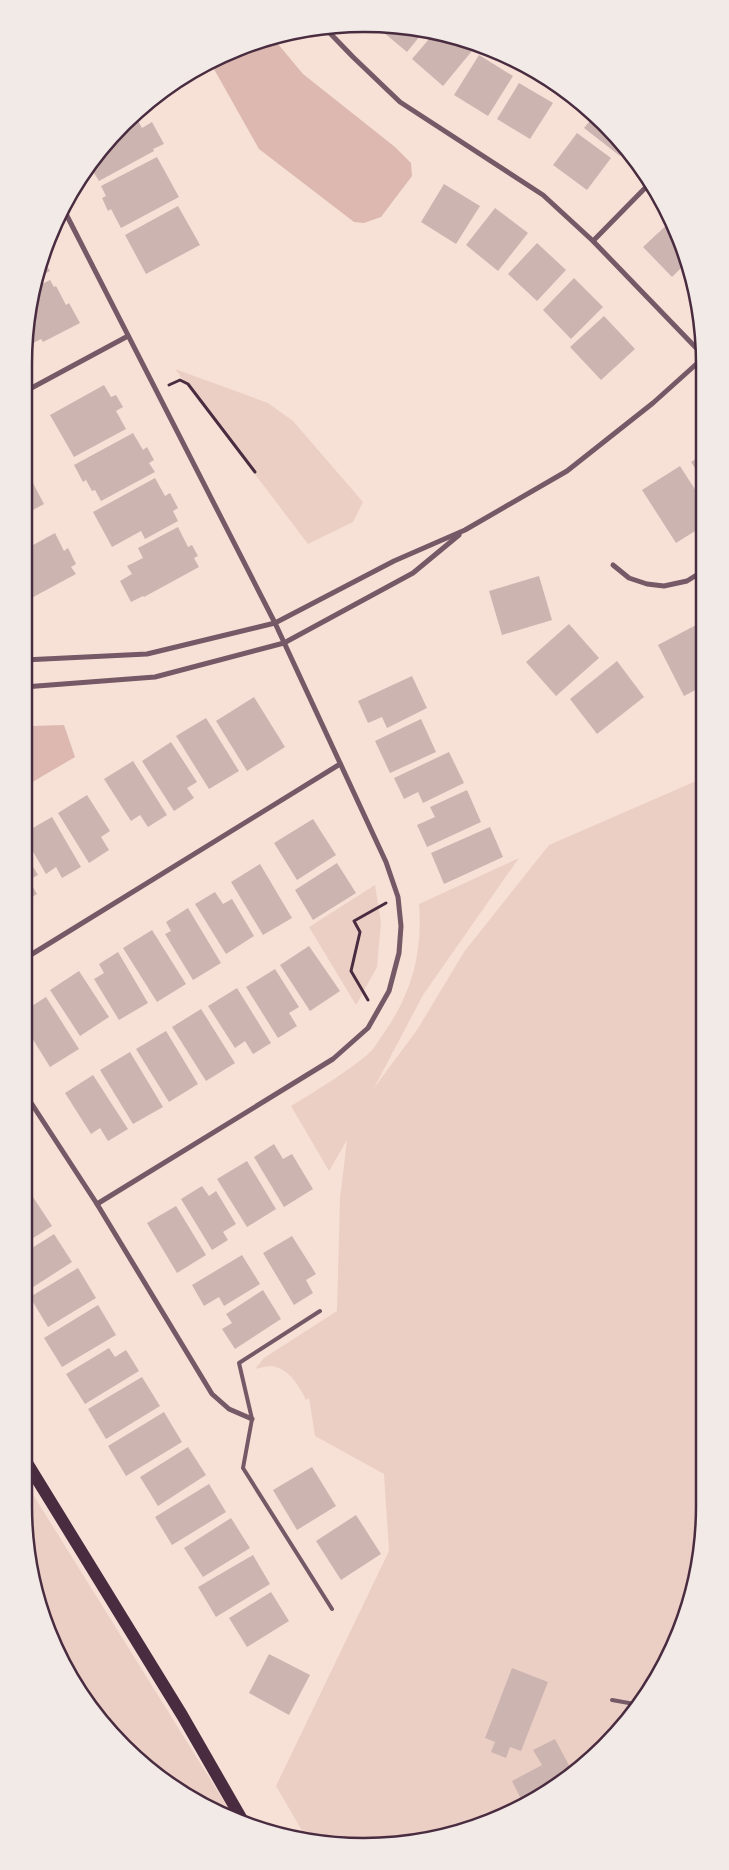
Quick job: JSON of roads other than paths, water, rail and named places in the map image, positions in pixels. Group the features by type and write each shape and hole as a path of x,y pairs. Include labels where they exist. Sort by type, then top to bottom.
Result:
{"main road":[{"path":"32,1471 182,1715 238,1812"}],"street":[{"path":"332,34 400,102 543,195 594,242 696,348"},
{"path":"594,242 645,188"},
{"path":"68,217 275,623 386,862 398,897 401,926 399,953 389,991 368,1028 333,1059 97,1204"},
{"path":"32,388 128,336"},
{"path":"32,660 147,654 275,623 394,562 465,530 566,471 653,403 696,364"},
{"path":"32,686 156,677 284,644 413,573 465,530"},
{"path":"614,565 630,578 648,584 664,586 687,581 696,575"},
{"path":"32,954 340,764"},
{"path":"32,1104 97,1204 212,1394 229,1409 252,1419"}],"lane":[{"path":"320,1311 239,1363 252,1419 243,1468 332,1609"},
{"path":"612,1700 631,1703"}]}
